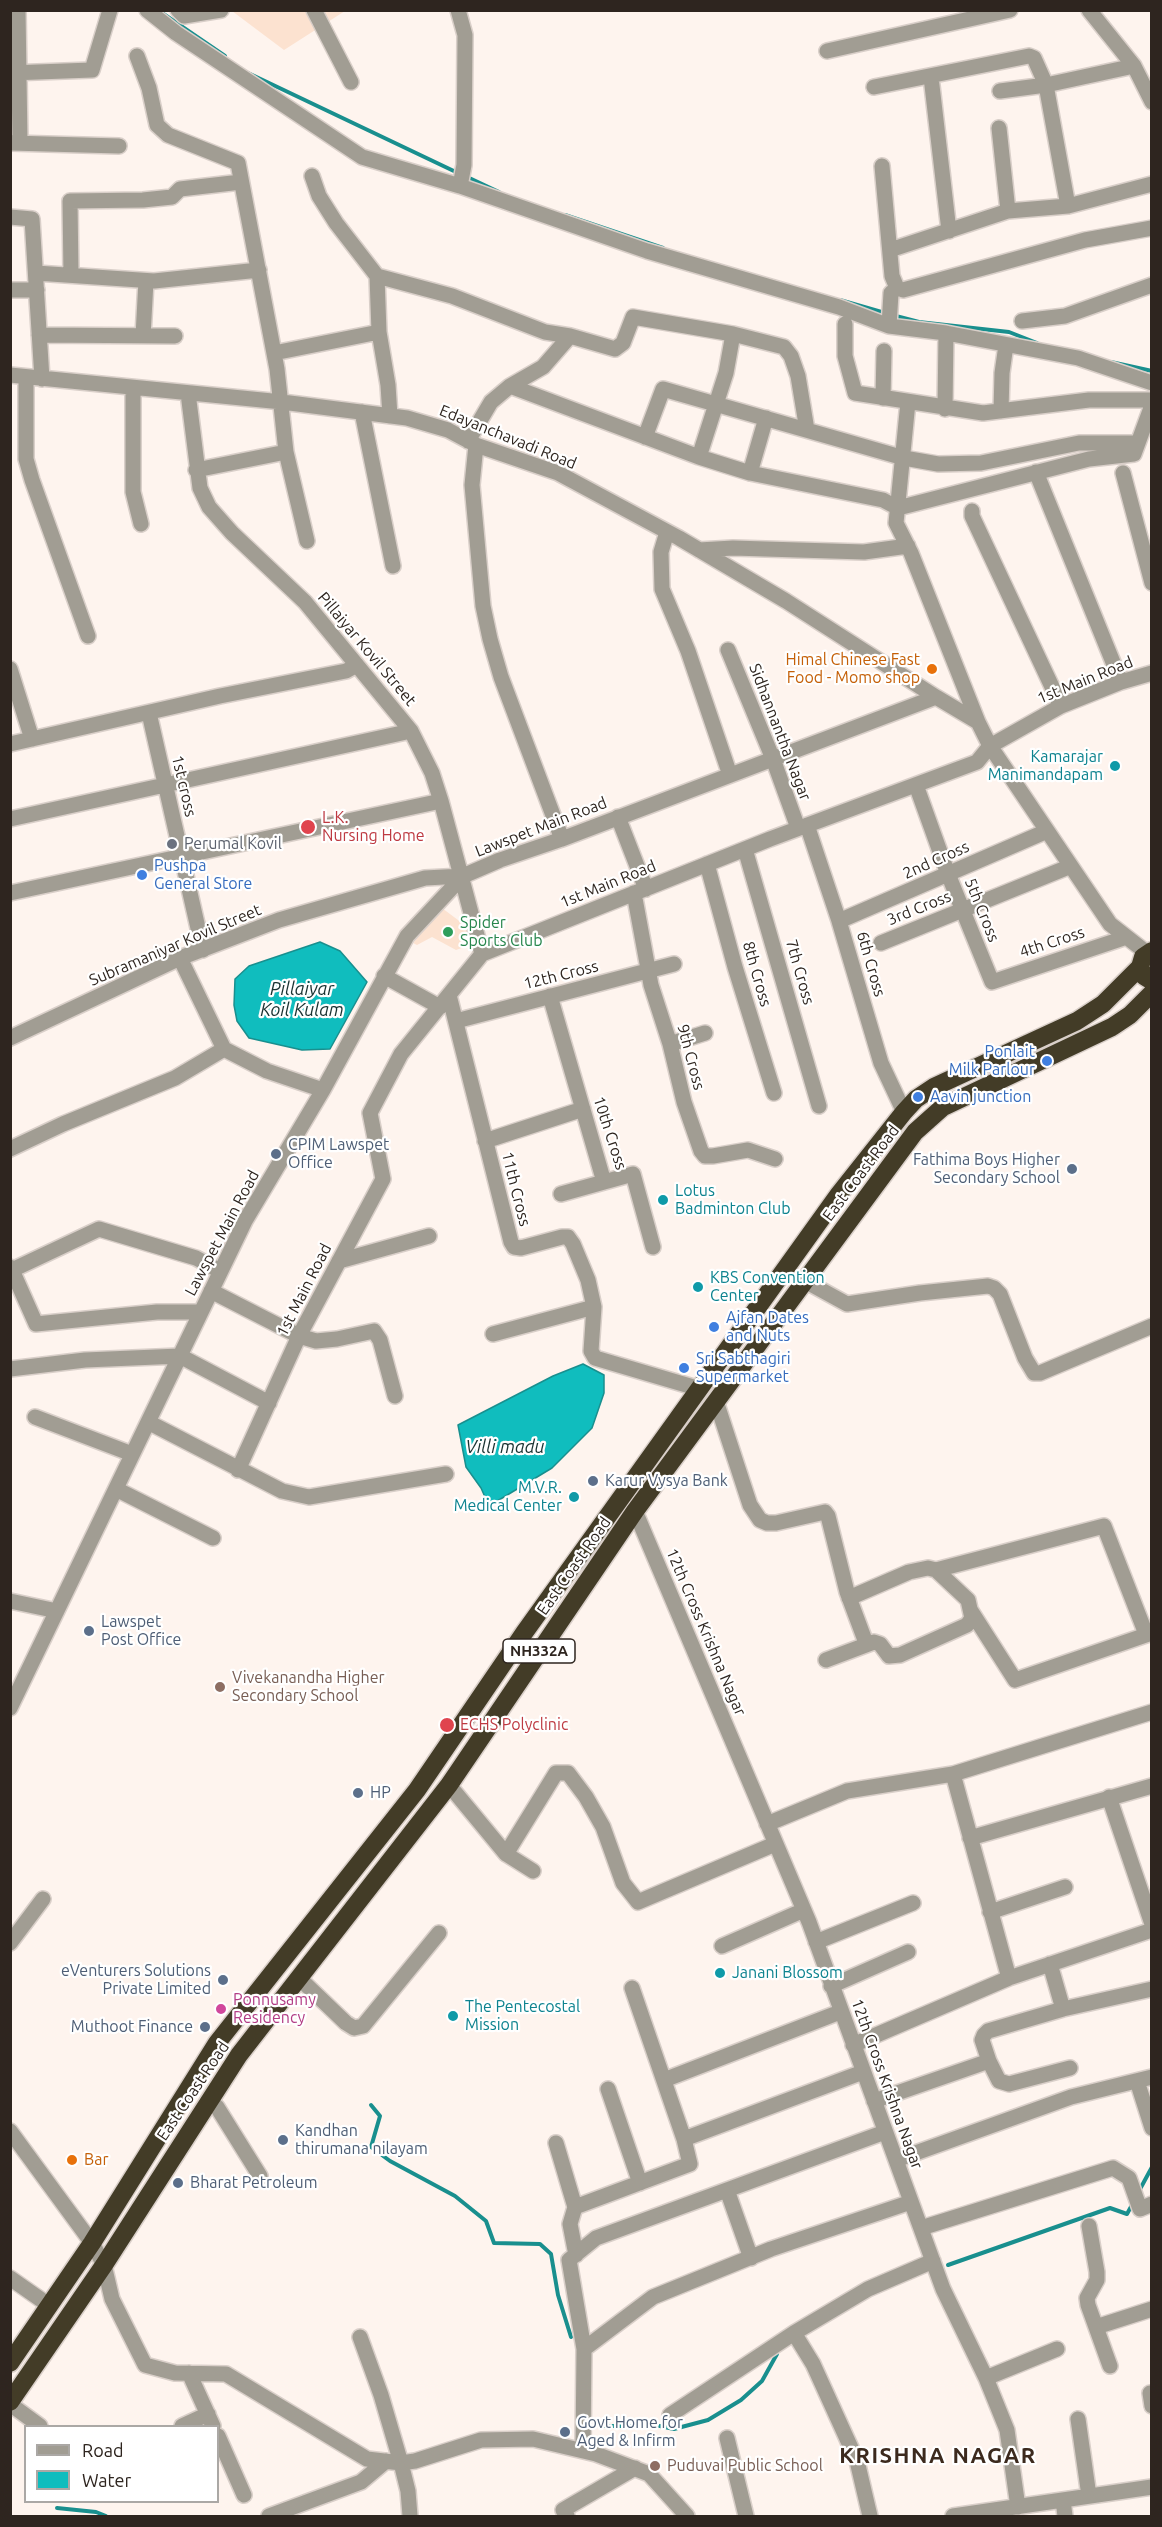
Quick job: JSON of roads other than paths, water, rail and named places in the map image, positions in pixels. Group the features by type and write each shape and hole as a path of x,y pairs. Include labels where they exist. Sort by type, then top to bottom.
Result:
{"highway":[{"name":"East Coast Road","path":"13,2354 50,2306 92,2243 218,2043 417,1790 524,1633 839,1194 904,1112 916,1099 934,1087 1086,1015 1103,1004 1149,959"},
{"name":"East Coast Road","path":"10,2403 104,2265 239,2055 449,1785 635,1511 928,1118 943,1107 1112,1028 1130,1016 1152,993"}],"street":[{"path":"18,10 15,143 119,146"},
{"path":"15,74 92,70 110,10"},
{"path":"147,10 176,33 362,157 460,186 647,251 839,307 889,326 945,333 1078,358 1152,383"},
{"path":"178,10 184,16 221,10"},
{"path":"314,10 351,82"},
{"path":"458,10 465,35 464,165 460,186"},
{"path":"827,51 1010,10"},
{"path":"1089,10 1134,66 1152,102"},
{"path":"137,56 149,88 157,125 168,135 238,163 274,353 282,402 286,452 308,541"},
{"path":"874,87 1029,56 1038,63 1046,84 1068,206"},
{"path":"1000,91 1134,66"},
{"path":"931,77 948,231"},
{"path":"999,128 1008,211"},
{"path":"882,166 892,276 897,288"},
{"path":"312,176 319,196 336,223 377,276 379,332 388,386 390,416"},
{"path":"71,275 69,201 143,200 172,197 180,189 241,182"},
{"path":"890,250 1008,211 1068,206 1152,184"},
{"path":"10,217 32,219 42,379"},
{"path":"889,326 891,293 897,288 912,288 1085,240 1152,228"},
{"path":"36,273 146,281 188,279 259,270"},
{"path":"377,276 452,296 545,332 570,336 615,350 622,343 633,317 733,334 784,347 791,356 798,376 807,430"},
{"path":"143,336 146,281"},
{"path":"1022,321 1065,316 1152,285"},
{"path":"10,290 37,290"},
{"path":"510,386 699,457 750,473 883,500 898,508 1089,459 1134,454 1152,402 1089,400 984,413 945,409 855,393 845,356 845,324"},
{"path":"274,353 379,332"},
{"path":"945,333 945,409"},
{"path":"699,457 714,403 726,373 733,334"},
{"path":"39,335 175,336"},
{"path":"562,839 501,677 490,639 483,606 472,485 472,443 491,402 510,386 543,367 570,336"},
{"path":"1001,411 1002,373 1006,345"},
{"path":"883,398 884,351"},
{"path":"18,376 26,459 88,636"},
{"name":"Edayanchavadi Road","path":"18,376 362,412 407,418 448,430 472,443 558,473 667,532 786,601 936,697"},
{"path":"134,388 133,492 141,524"},
{"path":"645,437 663,389 904,458 938,464 981,463 1079,443 1138,443"},
{"name":"Pillaiyar Kovil Street","path":"188,393 196,470 200,488 209,507 232,533 305,602 411,731 432,773 441,801 463,876 482,954"},
{"path":"908,402 896,523 908,546 978,722 990,746 1110,924 1149,959"},
{"path":"362,412 393,566"},
{"path":"750,473 766,418"},
{"path":"196,470 286,452"},
{"path":"1035,472 1121,682"},
{"path":"1123,473 1152,583"},
{"path":"972,511 972,516 1061,706"},
{"path":"667,532 661,552 662,589 688,651 730,775"},
{"path":"699,550 733,548 864,552 908,546"},
{"name":"Sidhannantha Nagar","path":"728,650 802,827"},
{"path":"10,744 220,696 346,671 357,665"},
{"path":"10,669 32,739"},
{"name":"1st Main Road","path":"238,1470 299,1336 383,1179 370,1113 401,1054 482,954 745,849 977,762 990,746 1061,706 1121,682 1152,673"},
{"path":"936,697 978,722"},
{"name":"Lawspet Main Road","path":"10,1708 245,1221 323,1090 406,936 463,876 500,860 562,839 936,697"},
{"name":"1st cross","path":"149,713 203,950"},
{"path":"10,819 411,731"},
{"name":"5th Cross","path":"916,785 948,874 992,982"},
{"path":"10,893 441,801"},
{"name":"9th Cross","path":"618,817 640,891 648,972 670,1044 684,1101 701,1151 705,1156 748,1150 775,1159"},
{"name":"6th Cross","path":"802,827 839,921 881,1063 904,1112"},
{"name":"2nd Cross","path":"839,921 1047,831"},
{"name":"7th Cross","path":"745,849 819,1106"},
{"name":"8th Cross","path":"708,864 735,967 774,1093"},
{"name":"3rd Cross","path":"881,943 1071,867"},
{"name":"Subramaniyar Kovil Street","path":"10,1038 180,958 279,920 425,878 463,876"},
{"name":"4th Cross","path":"992,982 1124,938"},
{"path":"180,958 224,1049 267,1071 323,1090"},
{"name":"12th Cross","path":"456,1021 674,964"},
{"path":"384,976 444,1001"},
{"name":"10th Cross","path":"550,996 604,1182 633,1174 653,1247"},
{"name":"11th Cross","path":"444,1001 456,1021 514,1247 521,1248 568,1237 588,1280 594,1307 591,1351 595,1358 700,1389"},
{"path":"670,1044 705,1033"},
{"path":"10,1149 63,1124 175,1078 224,1049"},
{"path":"485,1141 583,1109"},
{"path":"561,1194 604,1182"},
{"path":"201,1312 157,1312 36,1324 11,1270 99,1229 196,1258 220,1271"},
{"path":"339,1261 429,1236"},
{"path":"805,1281 847,1304 920,1293 988,1286 994,1288 1000,1294 1025,1358 1034,1373 1040,1373 1152,1326"},
{"path":"211,1291 299,1336 316,1341 374,1331 380,1340 395,1396"},
{"path":"493,1334 594,1307"},
{"path":"10,1369 85,1360 180,1356 269,1403"},
{"path":"716,1401 754,1513 767,1523 825,1512 828,1516 849,1598 866,1643"},
{"path":"35,1417 132,1454"},
{"path":"148,1422 282,1491 309,1497 446,1474"},
{"path":"116,1489 213,1538"},
{"name":"12th Cross Krishna Nagar","path":"635,1511 804,1910 943,2289 986,2378 1007,2430 1018,2507"},
{"path":"849,1598 909,1572 928,1568 936,1570 1104,1526 1149,1634 1015,1680 971,1611"},
{"path":"826,1660 866,1643 874,1642 880,1644 889,1656 900,1655 967,1624 972,1618 968,1600 936,1570"},
{"path":"10,1601 57,1611"},
{"path":"767,1824 847,1791 952,1773 1152,1712"},
{"path":"506,1854 556,1773 568,1773 586,1797 603,1827 622,1883 638,1902 775,1844"},
{"path":"952,1773 1009,1978"},
{"path":"449,1785 506,1854 533,1871"},
{"path":"970,1838 1152,1786"},
{"path":"1109,1797 1152,1924"},
{"path":"990,1912 1065,1887"},
{"path":"10,1943 43,1899"},
{"path":"816,1942 913,1903"},
{"path":"722,1946 804,1910"},
{"path":"853,2045 1009,1978 1152,1930"},
{"path":"299,1978 346,2023 354,2028 363,2026 440,1933"},
{"path":"831,1986 908,1952"},
{"path":"1050,1964 1063,2009"},
{"path":"575,2207 690,2164 684,2139 632,1988"},
{"path":"1070,2068 1009,2085 999,2081 982,2040 988,2031 1063,2009 1152,1989"},
{"path":"664,2080 840,2012"},
{"path":"874,2101 989,2061"},
{"path":"684,2139 863,2072"},
{"path":"896,2160 1071,2097 1144,2079 1152,2128"},
{"path":"608,2089 640,2183"},
{"path":"208,2101 217,2107 260,2176"},
{"path":"10,2131 24,2147 92,2243 104,2265 112,2299 145,2365 175,2373 226,2374 367,2459 394,2462 416,2461 481,2440 533,2439 583,2451 649,2474 687,2517"},
{"path":"583,2451 584,2349 569,2260 596,2238 885,2132"},
{"path":"556,2143 575,2207 570,2224 576,2255"},
{"path":"921,2228 1113,2168 1129,2178 1140,2209 1152,2204"},
{"path":"728,2190 751,2258"},
{"path":"584,2349 653,2297 751,2258 911,2202"},
{"path":"1089,2226 1097,2280 1087,2298 1110,2366"},
{"path":"670,2415 794,2333 868,2289 933,2261"},
{"path":"10,2278 50,2306"},
{"path":"1096,2327 1152,2309"},
{"path":"794,2333 813,2364 856,2461 870,2517"},
{"path":"360,2337 381,2395 394,2462 408,2491 410,2517"},
{"path":"986,2378 1057,2349"},
{"path":"189,2373 210,2420 190,2425"},
{"path":"1152,2393 1150,2393 1152,2406"},
{"path":"10,2403 38,2425"},
{"path":"1078,2419 1089,2496"},
{"path":"219,2438 244,2495"},
{"path":"727,2438 746,2517"},
{"path":"269,2517 361,2482 394,2462"},
{"path":"560,2514 635,2468"},
{"path":"953,2517 1152,2487"},
{"path":"1063,2500 1065,2517"}],"water":[{"name":"Pillaiyar Koil Kulam","path":"320,942 340,951 367,982 330,1049 302,1050 249,1038 237,1021 234,1005 235,979 249,966"},
{"name":"Villi madu","path":"583,1364 604,1375 604,1393 592,1428 552,1468 489,1506 481,1488 466,1467 458,1425 553,1376"}],"waterway":[{"path":"162,13 225,56"},
{"path":"248,73 458,173"},
{"path":"465,176 499,192"},
{"path":"565,215 663,248"},
{"path":"840,300 885,313"},
{"path":"892,315 919,322 1009,332 1037,343"},
{"path":"1111,362 1152,371"},
{"path":"371,2105 380,2116 371,2147 390,2161 455,2196 486,2221 494,2243 540,2244 551,2254 558,2295 571,2337"},
{"path":"1139,2191 1152,2167"},
{"path":"948,2265 1110,2208 1127,2214 1133,2203"},
{"path":"601,2426 660,2426 674,2429 708,2420 741,2400 762,2381 777,2354"},
{"path":"57,2508 96,2512 106,2516"}],"place":[{"name":"Himal Chinese Fast Food - Momo shop","path":"932,669"},
{"name":"Kamarajar Manimandapam","path":"1115,766"},
{"name":"L.K. Nursing Home","path":"308,827"},
{"name":"Perumal Kovil","path":"172,844"},
{"name":"Pushpa General Store","path":"142,875"},
{"name":"Spider Sports Club","path":"448,932"},
{"name":"Ponlait Milk Parlour","path":"1047,1061"},
{"name":"Aavin junction","path":"918,1097"},
{"name":"CPIM Lawspet Office","path":"276,1154"},
{"name":"Fathima Boys Higher Secondary School","path":"1072,1169"},
{"name":"Lotus Badminton Club","path":"663,1200"},
{"name":"KBS Convention Center","path":"698,1287"},
{"name":"Ajfan Dates and Nuts","path":"714,1327"},
{"name":"Sri Sabthagiri Supermarket","path":"684,1368"},
{"name":"Karur Vysya Bank","path":"593,1481"},
{"name":"M.V.R. Medical Center","path":"574,1497"},
{"name":"Lawspet Post Office","path":"89,1631"},
{"name":"Vivekanandha Higher Secondary School","path":"220,1687"},
{"name":"ECHS Polyclinic","path":"447,1725"},
{"name":"HP","path":"358,1793"},
{"name":"Janani Blossom","path":"720,1973"},
{"name":"eVenturers Solutions Private Limited","path":"223,1980"},
{"name":"Ponnusamy Residency","path":"221,2009"},
{"name":"The Pentecostal Mission","path":"453,2016"},
{"name":"Muthoot Finance","path":"205,2027"},
{"name":"Kandhan thirumana nilayam","path":"283,2140"},
{"name":"Bar","path":"72,2160"},
{"name":"Bharat Petroleum","path":"178,2183"},
{"name":"Govt Home for Aged & Infirm","path":"565,2432"},
{"name":"Puduvai Public School","path":"655,2466"}],"district":[{"name":"KRISHNA NAGAR","path":"938,2456"}]}
